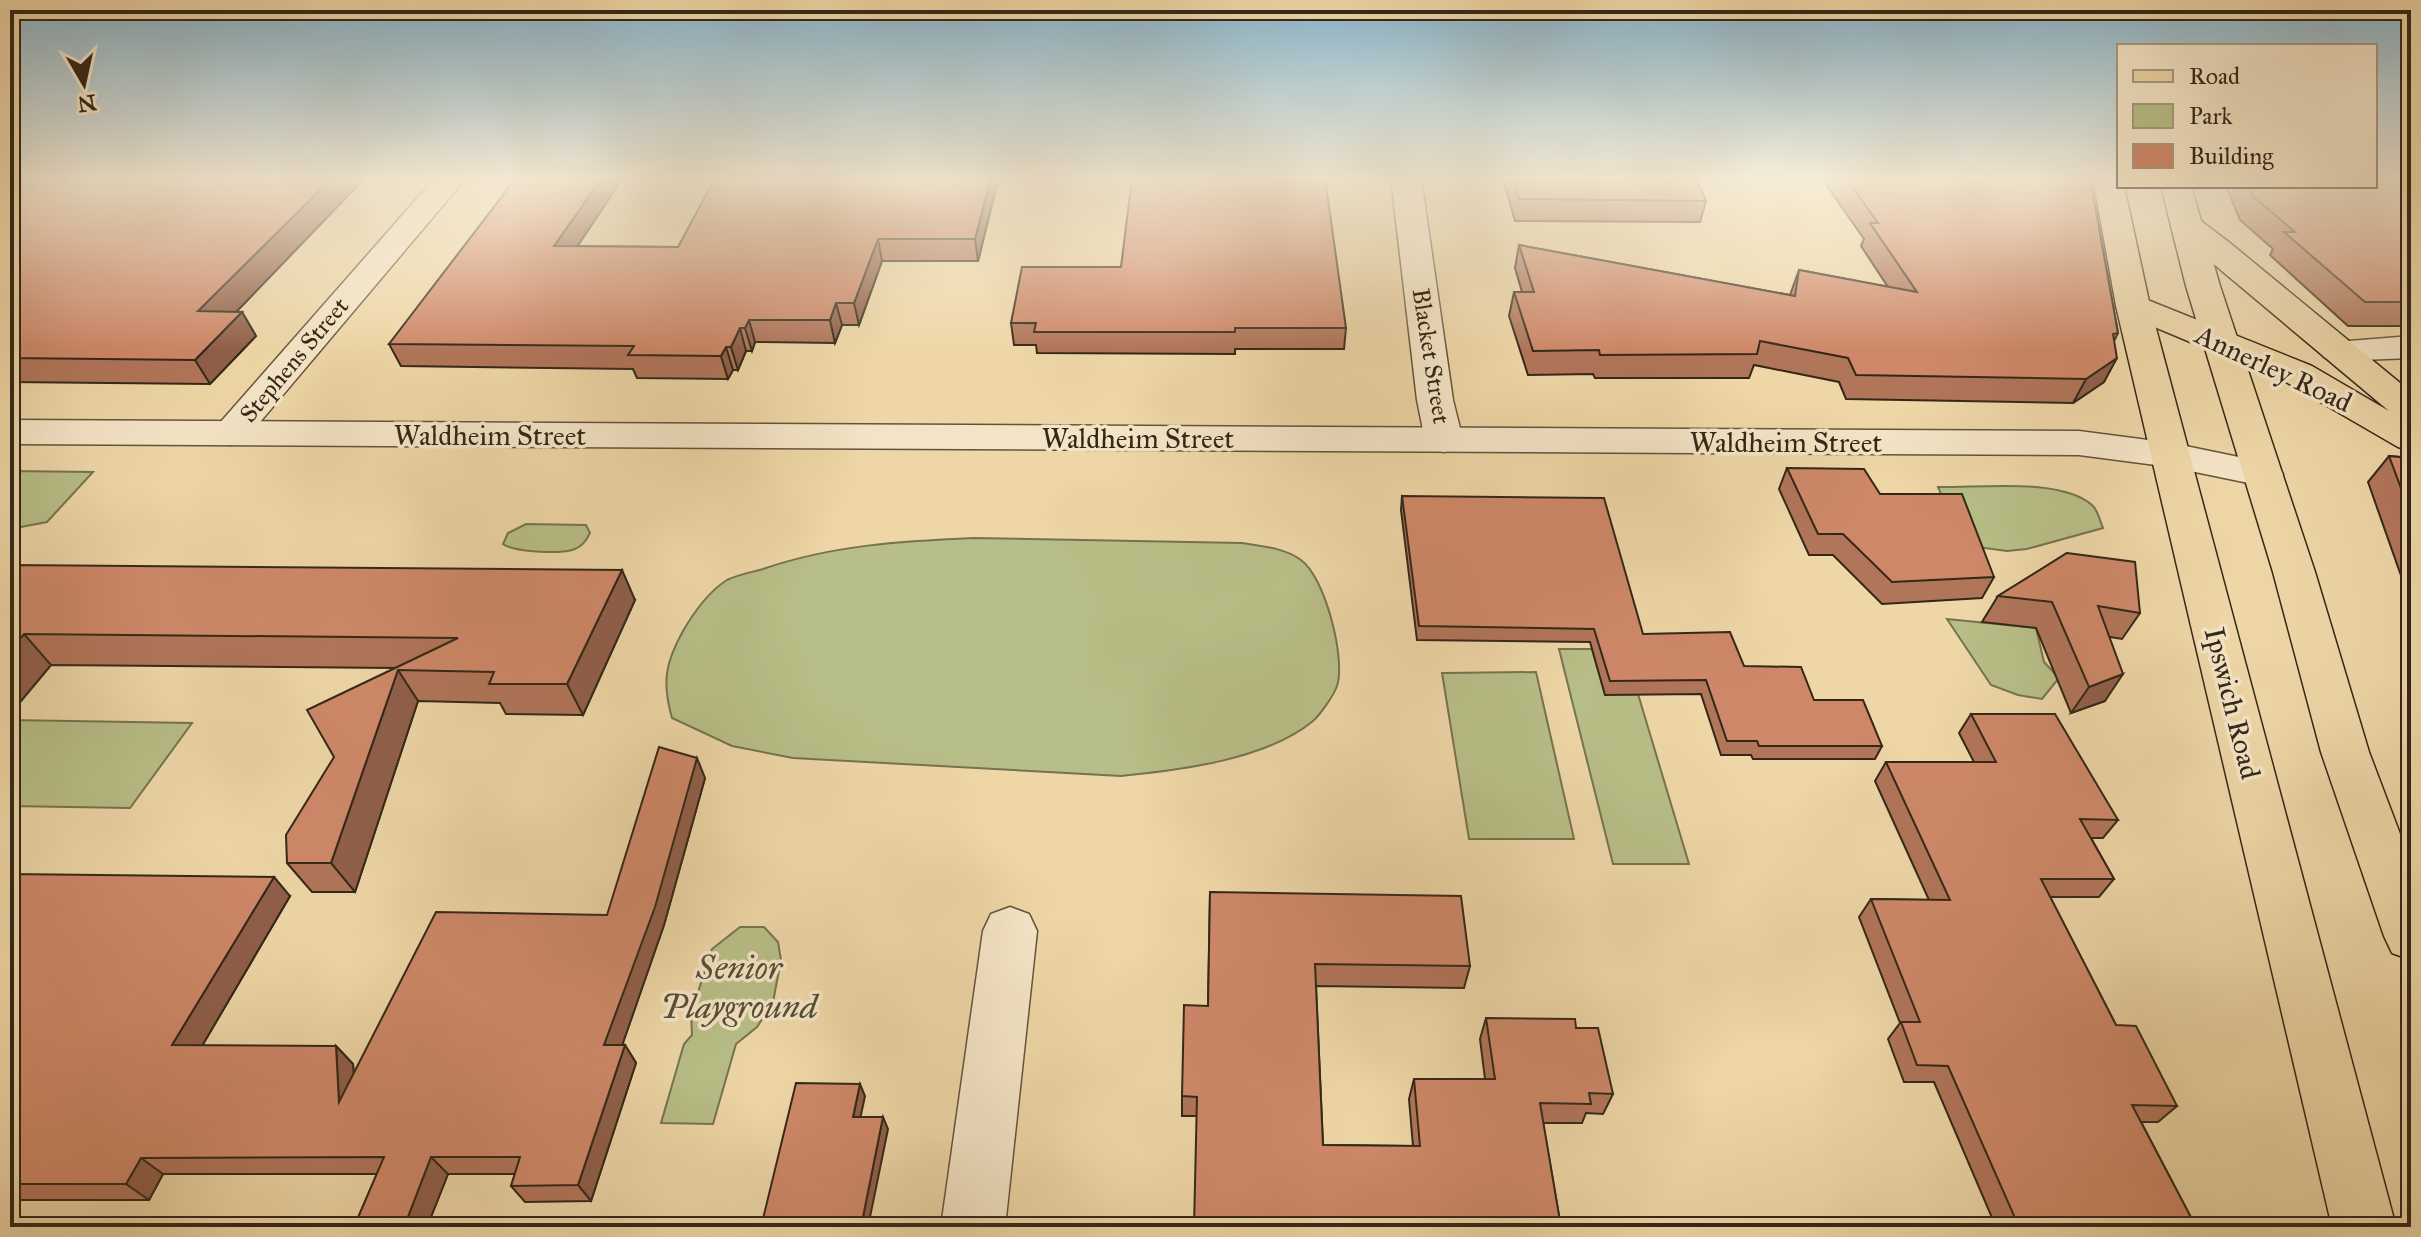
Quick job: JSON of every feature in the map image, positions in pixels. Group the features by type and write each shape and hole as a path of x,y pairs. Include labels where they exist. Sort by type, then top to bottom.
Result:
{"main road":[{"name":"Ipswich Road","path":"2119,236 2133,306 2364,1227"},
{"path":"2192,236 2203,286 2263,474 2345,752 2411,936"},
{"name":"Annerley Road","path":"2200,236 2252,274 2336,350 2411,410"},
{"name":"Annerley Road","path":"2133,306 2310,379 2411,439"}],"street":[{"name":"Stephens Street","path":"231,433 401,236"},
{"name":"Blacket Street","path":"1413,236 1433,386 1444,440"},
{"path":"2336,350 2411,347"},
{"name":"Waldheim Street","path":"10,432 2079,443 2171,455 2263,474"},
{"path":"973,1227 1010,931"}],"green space":[{"path":"10,471 93,472 47,522 10,529"},
{"path":"2019,486 2062,491 2093,506 2103,528 2027,549 2007,551 1963,545 1938,487"},
{"path":"526,524 586,525 590,533 581,545 565,551 526,550 503,544 508,533"},
{"path":"975,538 1242,543 1288,553 1310,569 1325,600 1339,657 1337,686 1313,721 1271,745 1222,761 1121,776 793,758 732,746 672,718 666,684 672,653 697,610 727,580 841,549"},
{"path":"1947,619 2036,628 2044,662 2059,678 2042,699 2018,695 1991,685"},
{"path":"1559,649 1592,649 1605,694 1638,694 1689,864 1613,864"},
{"path":"1536,672 1574,839 1469,839 1442,673"},
{"path":"10,720 192,723 130,808 10,806"},
{"name":"Senior Playground","path":"740,927 764,927 778,942 781,960 773,1002 757,1027 736,1044 713,1124 661,1123 684,1044 692,1035 691,1014 712,949"}],"building":[{"path":"10,236 274,236 198,311 242,312 195,360 10,358"},
{"path":"472,236 561,236 554,246 678,247 684,236 976,236 975,239 878,239 854,303 836,303 830,320 749,320 721,356 628,355 634,346 389,344"},
{"path":"1125,236 1333,236 1346,328 1235,328 1235,332 1034,332 1036,323 1011,323 1022,267 1121,267"},
{"path":"1879,236 2100,236 2118,333 2113,334 2117,358 2086,379 1856,375 1848,358 1760,341 1757,354 1600,355 1599,350 1533,351 1514,292 1534,292 1519,245 1795,296 1799,270 1917,292"},
{"path":"2288,236 2411,236 2411,302 2365,302"},
{"path":"2389,456 2411,458 2411,515"},
{"path":"1787,468 1864,469 1880,494 1962,494 1994,577 1892,582 1843,534 1818,534"},
{"path":"1402,496 1604,498 1643,634 1730,632 1744,666 1801,667 1814,700 1863,700 1882,746 1759,746 1757,741 1727,741 1706,680 1610,681 1594,629 1419,626"},
{"path":"2067,553 2135,562 2140,613 2098,606 2123,674 2089,687 2052,602 1998,596"},
{"path":"10,565 622,570 567,684 489,684 494,672 398,670 331,863 287,863 286,835 334,757 307,710 458,638 24,634 10,650"},
{"path":"1971,714 2055,714 2118,820 2080,819 2114,879 2041,879 2116,1025 2136,1026 2177,1106 2132,1105 2196,1227 2019,1227 1948,1066 1917,1065 1901,1022 1920,1022 1871,899 1950,900 1886,762 1996,762"},
{"path":"659,747 697,758 655,907 604,1045 625,1045 578,1185 511,1186 520,1157 431,1157 404,1227 354,1227 384,1157 141,1158 126,1184 10,1184 10,874 274,877 172,1045 336,1046 339,1102 436,912 607,915"},
{"path":"1210,892 1461,896 1470,966 1315,964 1323,1145 1420,1146 1414,1079 1495,1079 1486,1018 1575,1019 1576,1028 1598,1028 1613,1094 1589,1093 1591,1104 1540,1103 1561,1227 1194,1227 1197,1097 1182,1096 1184,1005 1208,1006"},
{"path":"796,1083 860,1084 853,1117 883,1117 861,1227 761,1227"}]}
